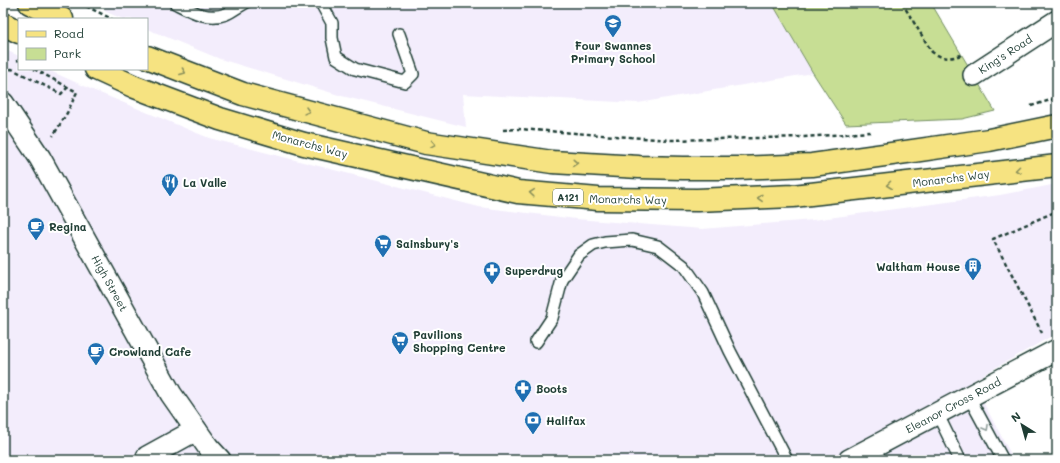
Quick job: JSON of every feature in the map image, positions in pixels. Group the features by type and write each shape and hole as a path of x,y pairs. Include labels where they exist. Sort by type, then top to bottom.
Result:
{"main road":[{"path":"30,3 60,18"},
{"path":"3,24 18,32"},
{"path":"148,57 243,94 426,143 552,162 639,167 691,168 738,168 812,164 989,140 1057,126"},
{"name":"Monarchs Way","path":"98,70 135,87 220,119 304,144 518,192 598,199 697,200 793,196 1057,166"}],"street":[{"name":"King's Road","path":"974,75 1057,21"},
{"name":"High Street","path":"3,103 40,158 171,394 208,447 220,460"},
{"name":"Eleanor Cross Road","path":"849,460 1055,351"},
{"path":"144,458 196,430"}],"lane":[{"path":"175,3 201,15 214,16 226,14 245,3"},
{"path":"321,3 332,22 332,38 336,57 355,69 405,82 413,74 399,34"},
{"path":"536,342 552,318 562,280 579,255 593,245 605,242 632,240 658,246 684,266 702,293 730,351 787,460"},
{"path":"969,397 1003,460"},
{"path":"937,413 960,460"}],"path":[{"path":"80,3 110,18"},
{"path":"902,3 932,52 938,56 946,58 954,58 962,54 974,75"},
{"path":"3,70 12,69 61,94 68,87"},
{"path":"36,70 77,92 67,113"},
{"path":"1029,107 1057,98"},
{"path":"498,130 519,129 672,140 804,137 872,132"},
{"path":"1055,351 993,240 1057,211"}],"shaded area":[{"path":"107,3 772,3 813,73 638,103 463,94 466,127 342,96 220,59 148,29 148,18 121,18 104,11"},
{"path":"3,49 18,56 18,70 48,70 209,138 479,207 576,219 702,229 813,220 1000,195 1057,184 1057,333 972,381 1014,460 3,460"}],"green space":[{"path":"772,3 931,3 995,111 962,119 846,124 813,73"}],"place":[{"name":"Four Swannes Primary School","path":"613,38"},
{"name":"La Valle","path":"170,197"},
{"name":"Regina","path":"36,241"},
{"name":"Sainsbury's","path":"383,258"},
{"name":"Waltham House","path":"973,281"},
{"name":"Superdrug","path":"492,285"},
{"name":"Pavilions Shopping Centre","path":"400,355"},
{"name":"Crowland Cafe","path":"96,366"},
{"name":"Boots","path":"523,403"},
{"name":"Halifax","path":"533,435"}]}
